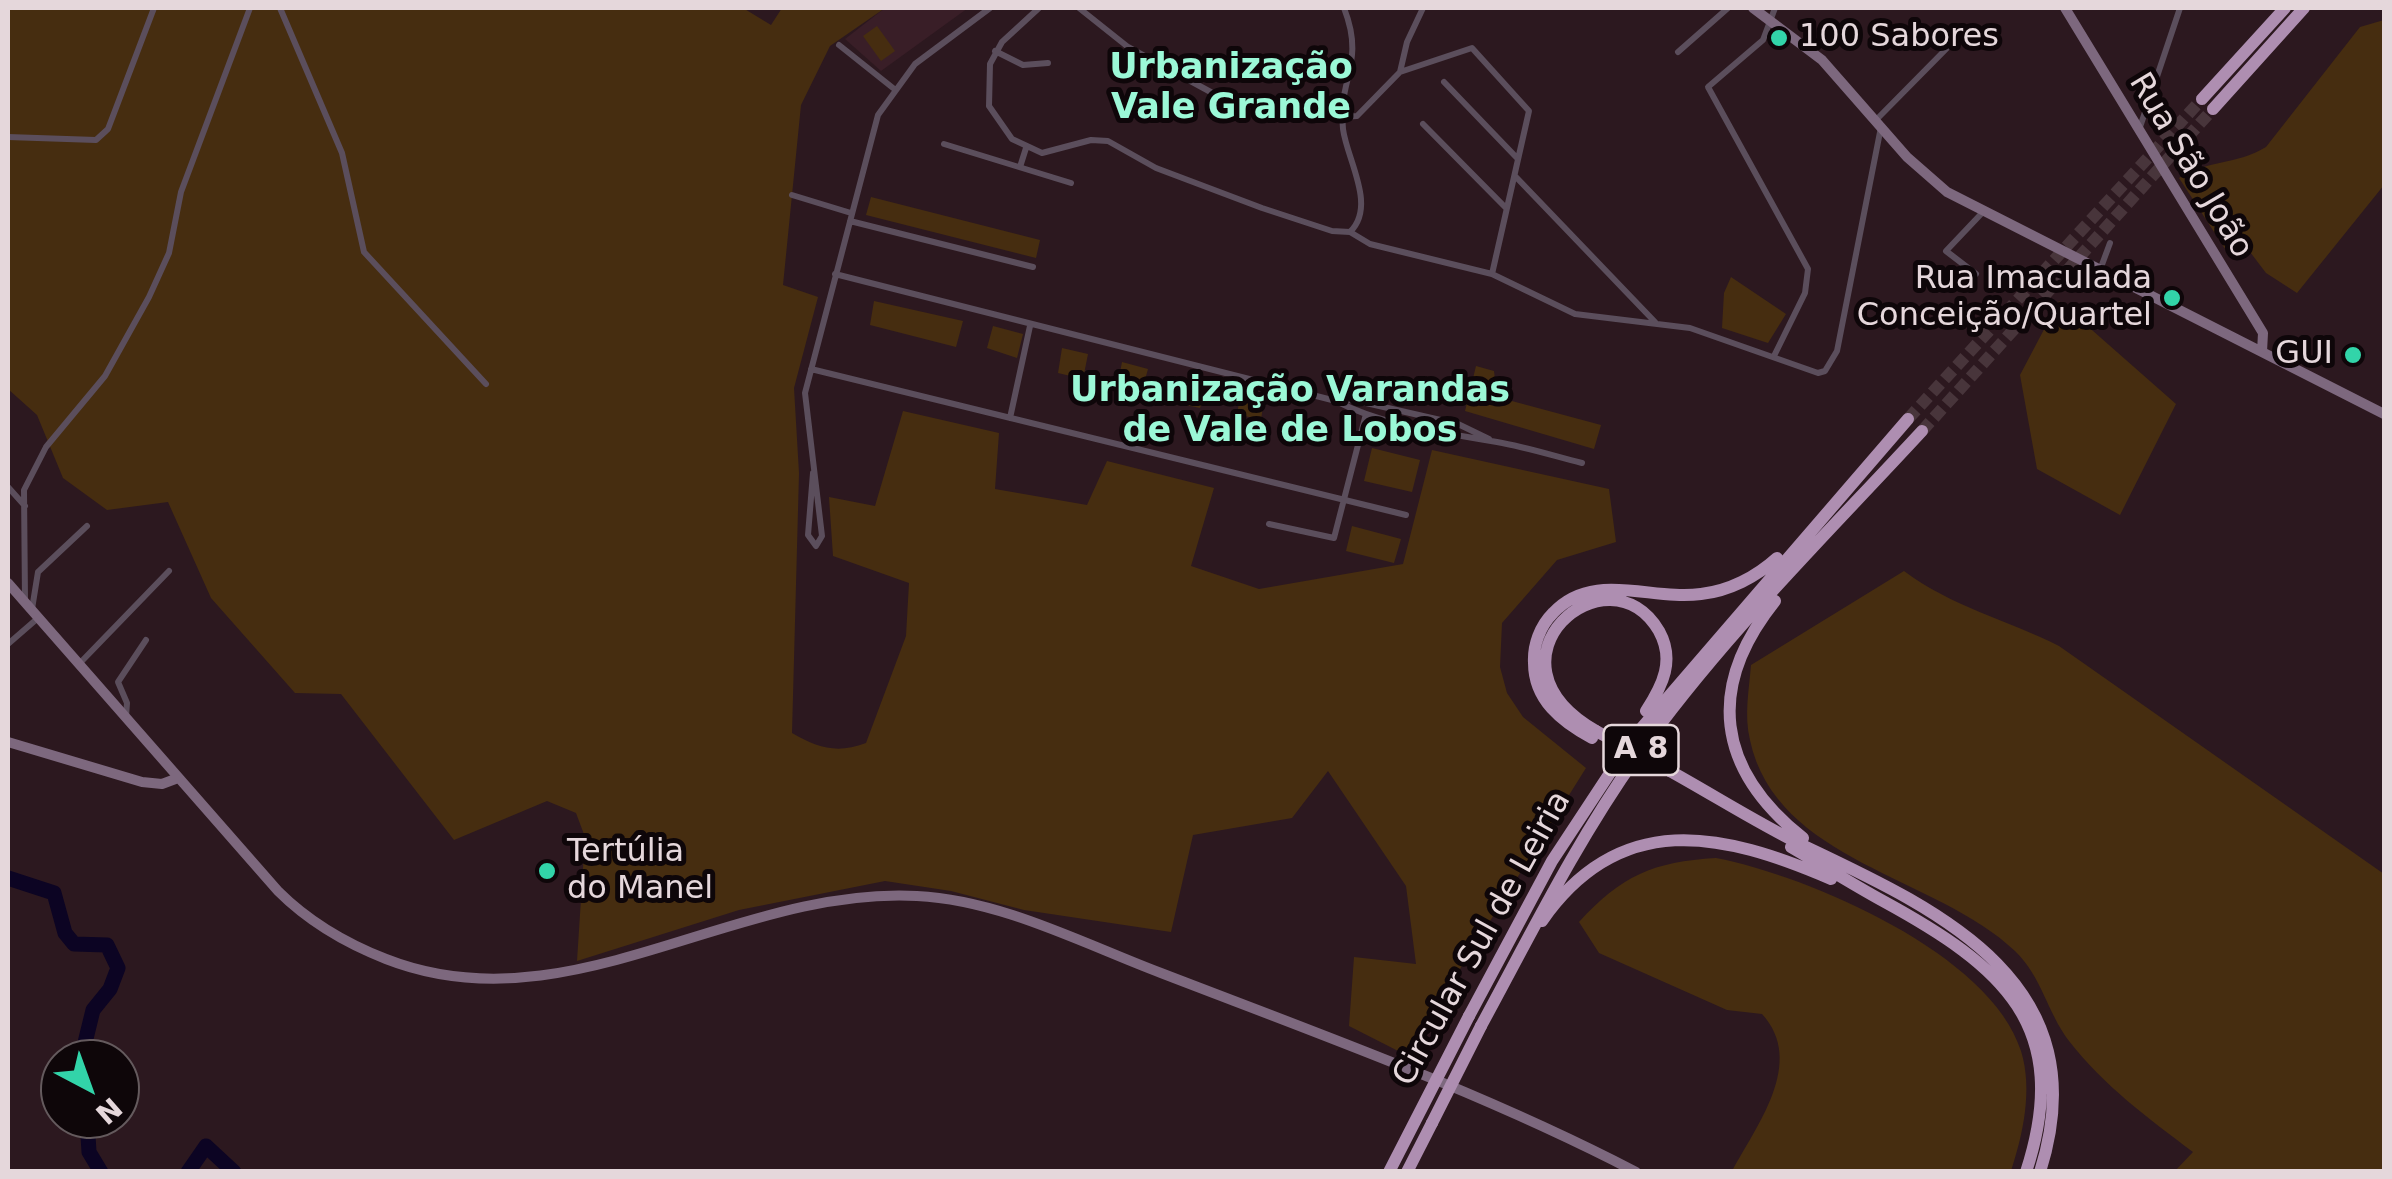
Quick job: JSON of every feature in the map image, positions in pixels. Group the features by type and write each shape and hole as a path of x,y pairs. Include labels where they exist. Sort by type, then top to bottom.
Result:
{"highway":[{"path":"2284,8 2207,104 2304,8"},
{"name":"Circular Sul de Leiria","path":"1408,1172 1552,861 1634,738 1908,420"},
{"name":"Circular Sul de Leiria","path":"1390,1172 1475,1021 1519,957 1560,876 1639,754 1696,679 1922,430"},
{"path":"1819,519 1764,569 1724,589 1684,595 1597,590 1570,599 1550,615 1535,650 1538,685 1555,713 1668,775 1978,959 2017,1005 2031,1034 2041,1086 2038,1128 2026,1172"},
{"path":"1796,567 1795,576 1741,652 1730,687 1730,727 1740,765 1758,796 1820,852"},
{"path":"1594,734 1552,691 1545,673 1546,649 1553,630 1568,613 1584,604 1618,602 1652,621 1666,650 1662,686 1634,738"},
{"path":"1668,775 1820,852 1964,933 1994,956 2021,987 2043,1029 2053,1073 2051,1127 2040,1172"},
{"path":"1519,957 1553,906 1577,880 1614,856 1655,841 1696,838 1754,849 1869,893"}],"main road":[{"path":"1752,8 1822,60 1933,182 1982,213 2384,414"},
{"name":"Rua São João","path":"2065,8 2263,333 2262,352"},
{"path":"8,583 290,903 354,946 407,966 462,978 544,978 810,902 866,895 940,898 1014,917 1424,1075 1636,1172"},
{"path":"8,742 142,782 162,784 178,778"},
{"path":"142,782 158,773 163,762"}],"street":[{"path":"8,137 96,140 108,128 154,8"},
{"path":"31,610 24,490 46,448 105,376 169,253 180,192 250,8"},
{"path":"280,8 342,154 364,252 486,384"},
{"path":"813,473 808,536 816,546 822,536 805,403 810,369 878,115 893,88 915,64 990,8"},
{"path":"1036,8 996,51 988,74 992,114 1006,135 1026,148 1052,152 1091,140 1108,142 1156,168 1262,208 1332,232 1350,232 1370,244 1492,274 1576,314 1690,328 1812,373 1826,371 1841,335 1878,124 1953,42 1952,28"},
{"path":"1079,8 1128,47 1218,96"},
{"path":"1344,8 1356,49 1342,117 1361,204 1358,223 1350,232"},
{"path":"1400,72 1406,42 1422,8"},
{"path":"1678,52 1728,8"},
{"path":"1774,356 1804,293 1808,269 1708,87 1764,40 1776,8"},
{"path":"2139,132 2180,8"},
{"path":"840,44 893,88"},
{"path":"1342,117 1357,116 1400,72 1457,50 1478,52 1529,110 1492,274"},
{"path":"996,51 1006,60 1024,64 1048,62"},
{"path":"1444,82 1518,159"},
{"path":"1423,124 1507,209"},
{"path":"944,144 1071,184"},
{"path":"1020,168 1026,148"},
{"path":"1514,176 1656,322"},
{"path":"792,195 851,217 1033,267"},
{"path":"1976,274 1946,251 1982,213"},
{"path":"2099,272 2110,243"},
{"path":"835,274 1336,400 1366,414 1458,438 1495,442 1582,462"},
{"path":"1010,418 1030,326"},
{"path":"810,369 1406,514"},
{"path":"1336,400 1353,400 1458,424 1495,442"},
{"path":"1270,524 1334,538 1366,414"},
{"path":"8,487 26,506"},
{"path":"8,644 31,610 38,572 87,526"},
{"path":"79,664 170,571"},
{"path":"125,718 127,703 118,682 146,640"}],"shaded area":[{"path":"8,8 743,8 771,25 782,8 885,8 830,46 801,105 783,285 818,297 794,388 799,473 792,733 828,748 866,743 906,636 909,583 833,556 829,497 875,506 903,411 999,433 995,489 1087,505 1107,461 1214,488 1191,566 1259,589 1403,564 1432,450 1609,489 1616,542 1557,560 1502,623 1500,667 1507,693 1523,717 1586,768 1406,1055 1349,1026 1354,957 1416,964 1406,886 1328,771 1292,818 1193,835 1171,932 1024,910 951,891 885,881 739,910 577,961 585,837 576,813 547,801 454,840 341,694 295,693 211,598 168,502 107,510 63,478 37,415 8,389"},
{"path":"885,8 968,8 881,71 845,39"},
{"path":"2384,20 2384,185 2297,293 2266,273 2244,244 2229,255 2179,178 2266,147 2360,27"},
{"path":"877,26 895,51 881,61 863,36"},
{"path":"871,197 1040,240 1036,258 866,215"},
{"path":"1731,277 1786,314 1768,343 1722,328 1724,293"},
{"path":"874,301 963,321 956,347 870,325"},
{"path":"2059,301 2176,404 2120,515 2037,469 2020,375"},
{"path":"993,326 1023,334 1017,358 987,348"},
{"path":"1062,348 1088,354 1083,379 1058,373"},
{"path":"1122,362 1148,369 1141,394 1117,388"},
{"path":"1476,366 1494,371 1497,397 1601,425 1594,449 1465,411"},
{"path":"1181,377 1208,384 1200,408 1176,403"},
{"path":"1241,392 1264,399 1261,420 1237,414"},
{"path":"1372,448 1420,460 1412,492 1364,481"},
{"path":"1352,526 1401,539 1394,563 1346,551"},
{"path":"1904,571 1960,603 2059,646 2384,874 2384,1171 2175,1171 2193,1152 2097,1073 2061,1030 2032,972 2015,951 1982,925 1825,841 1791,814 1766,781 1750,740 1747,712 1751,665"},
{"path":"1716,858 1755,867 1845,901 1936,952 1974,982 2003,1016 2025,1066 2025,1112 2011,1171 1732,1171 1773,1093 1779,1052 1774,1033 1762,1014 1727,1010 1599,953 1579,922 1610,893 1640,874 1674,863"}],"waterway":[{"path":"8,878 54,893 65,933 74,944 107,945 118,968 110,989 93,1010 86,1039"},
{"path":"88,1139 89,1152 101,1172"},
{"path":"188,1172 206,1146 234,1172"}],"tunnel":[{"path":"1908,419 2202,99"},
{"path":"1922,431 2213,109"}],"place":[{"name":"100 Sabores","path":"1779,38"},
{"name":"Rua Imaculada Conceição/Quartel","path":"2172,298"},
{"name":"GUI","path":"2353,355"},
{"name":"Tertúlia do Manel","path":"547,871"}],"district":[{"name":"Urbanização Vale Grande","path":"1231,89"},
{"name":"Urbanização Varandas de Vale de Lobos","path":"1290,412"}]}
